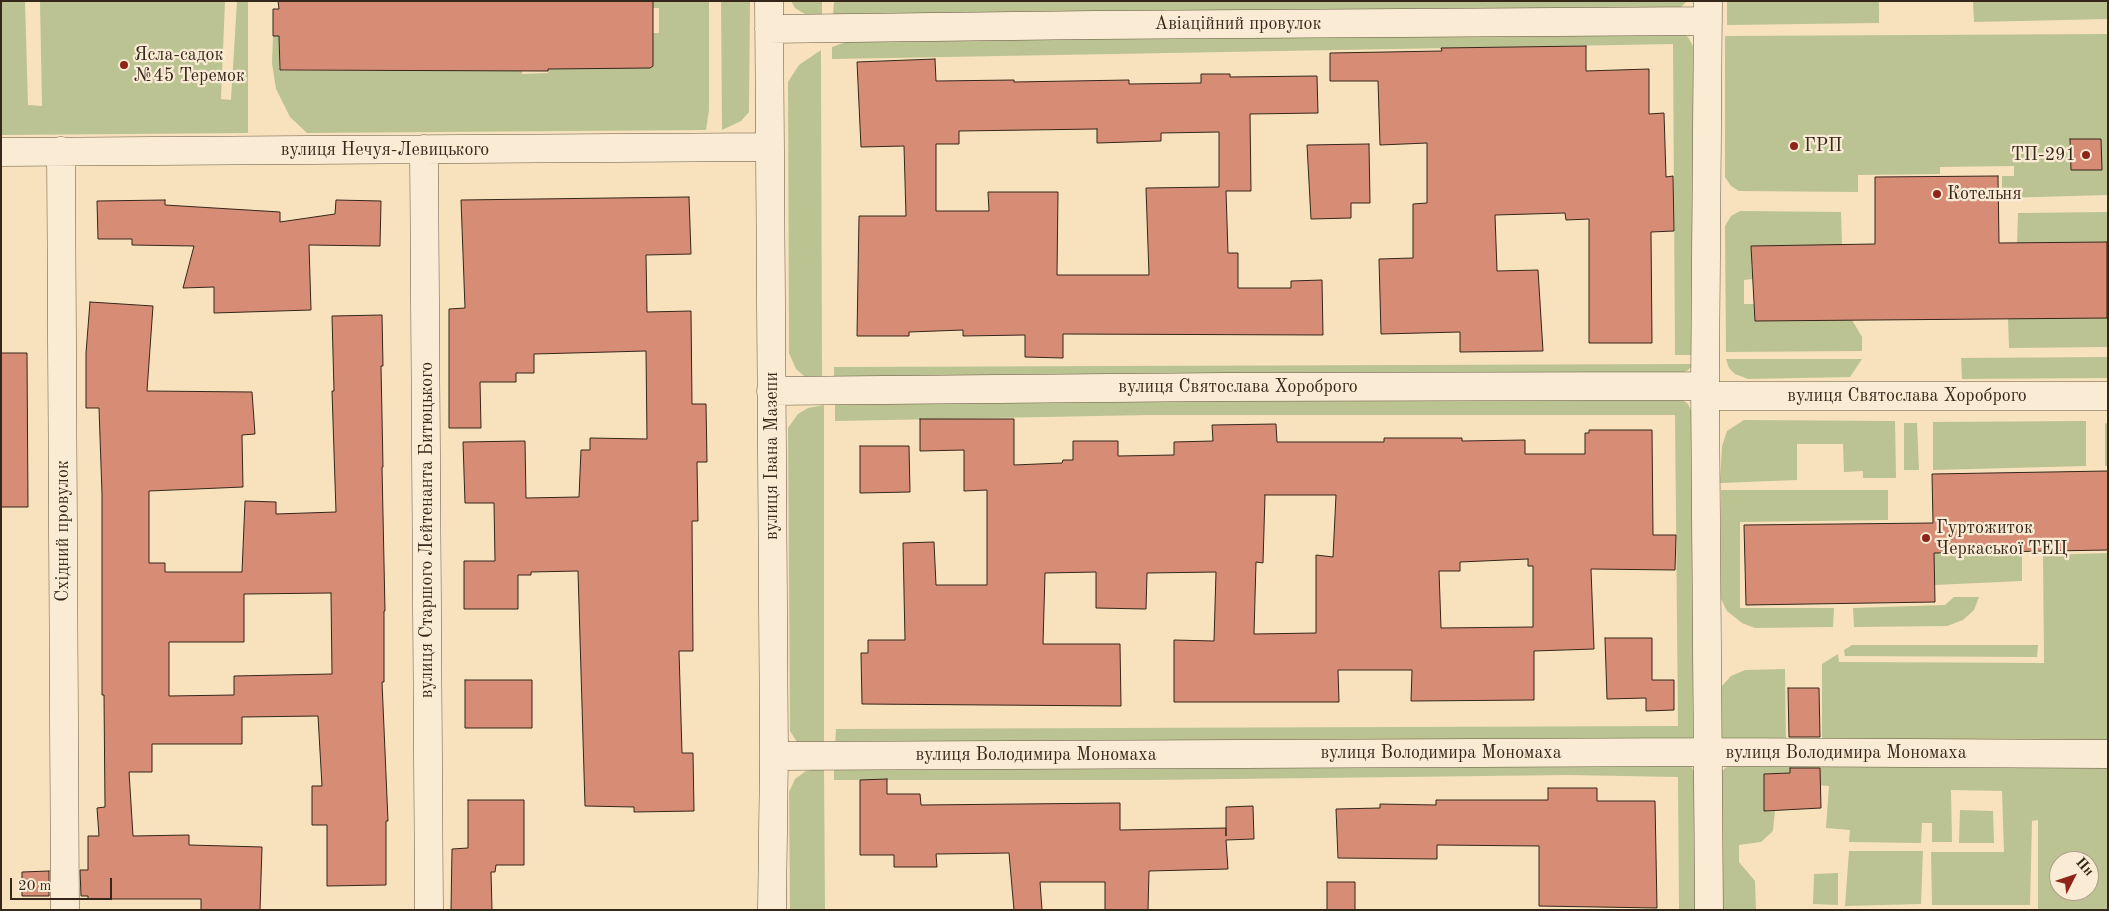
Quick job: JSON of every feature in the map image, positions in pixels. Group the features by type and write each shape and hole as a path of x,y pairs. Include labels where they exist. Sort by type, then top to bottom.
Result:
{"street":[{"name":"вулиця Івана Мазепи","path":"769,1 774,756 772,910"},
{"name":"Авіаційний провулок","path":"769,29 1095,25 1708,11"},
{"path":"1708,11 1705,391 1709,910"},
{"name":"вулиця Нечуя-Левицького","path":"1,152 769,147"},
{"name":"вулиця Старшого Лейтенанта Битюцького","path":"424,149 429,910"},
{"name":"Східний провулок","path":"60,151 65,910"},
{"name":"вулиця Святослава Хороброго","path":"771,391 1224,386 2108,396"},
{"name":"вулиця Володимира Мономаха","path":"774,756 1709,752 2108,754"}],"green space":[{"name":"Ясла-садок №45 Теремок","path":"1,1 25,1 28,105 42,106 40,1 225,1 221,99 231,100 237,1 248,1 248,133 1,135"},
{"path":"653,1 709,1 709,110 706,130 307,133 290,117 276,89 272,63 273,36 279,36 279,68 282,71 376,71 376,68 522,71 522,74 548,73 548,67 653,66 653,33 659,33 659,8 653,8"},
{"path":"721,1 750,1 749,112 741,121 722,130"},
{"path":"791,1 822,1 822,17 808,16 795,8"},
{"path":"834,1 1687,1 1681,7 1668,12 833,17"},
{"path":"1727,1 1879,1 1879,23 1727,25"},
{"path":"1973,1 2108,1 2108,19 1974,22"},
{"path":"1681,33 1688,37 1693,46 1695,355 1675,355 1673,44 832,59 832,47 849,41"},
{"path":"2108,34 2108,195 2002,198 2002,176 2014,176 2014,166 1940,167 1940,174 1858,175 1858,192 1739,191 1731,186 1725,177 1725,36"},
{"path":"821,50 822,382 809,380 796,369 789,353 788,82 799,65"},
{"path":"1740,211 1841,212 1842,245 1751,246 1752,279 1744,280 1744,304 1754,304 1755,321 1852,320 1862,337 1862,351 1726,352 1725,226 1731,216"},
{"path":"2108,212 2108,273 2107,242 2017,243 2018,213"},
{"path":"2108,300 2108,347 2009,348 2008,319"},
{"path":"2108,357 2108,378 1962,379 1961,358"},
{"path":"1726,359 1862,359 1850,377 1748,379 1735,374 1729,368"},
{"path":"1694,364 1687,371 1677,374 834,380 834,367"},
{"path":"1680,398 1688,404 1692,413 1696,739 835,747 836,729 1678,726 1675,415 1149,415 835,421 835,402"},
{"path":"824,405 824,747 810,747 797,742 790,731 788,428 798,414 808,408"},
{"path":"1744,420 1895,421 1896,478 1863,478 1863,471 1844,472 1843,444 1797,444 1797,480 1720,483 1722,446 1727,431"},
{"path":"2086,421 2086,466 1933,470 1933,422"},
{"path":"1904,423 1917,423 1919,470 1904,470"},
{"path":"2105,423 2108,424 2108,466 2105,466"},
{"path":"1721,490 1888,490 1888,520 1740,522 1740,608 1834,608 1833,627 1755,628 1742,623 1727,611 1721,599"},
{"path":"2022,552 2022,581 1934,585 1934,553"},
{"path":"2108,553 2108,746 1822,743 1822,664 1838,654 1839,662 2044,663 2043,555"},
{"path":"1954,597 1979,597 1974,610 1963,620 1947,626 1854,627 1853,608 1945,605"},
{"path":"1852,645 2038,645 2037,657 1845,656 1844,650"},
{"path":"1785,669 1786,742 1726,743 1717,736 1716,703 1722,686 1731,676 1745,670"},
{"path":"1680,761 1691,766 1695,774 1695,910 1679,910 1678,777 1568,775 1147,780 834,780 834,768"},
{"path":"1733,761 2108,762 2108,910 2038,910 2038,820 2032,821 2030,905 1932,905 1931,852 2004,852 2002,791 1951,790 1952,842 1932,842 1932,823 1922,823 1921,843 1849,842 1850,830 1826,828 1829,786 1803,784 1787,773 1764,774 1764,811 1775,811 1773,831 1761,842 1739,845 1739,862 1755,881 1756,910 1720,910 1722,771"},
{"path":"824,768 825,910 790,910 789,792 795,779 806,771"},
{"path":"1960,810 1993,811 1994,843 1959,843"},
{"path":"1849,851 1923,851 1921,904 1845,906"},
{"path":"1838,873 1838,905 1813,904 1814,874"}],"building":[{"path":"278,1 653,1 653,66 650,68 548,69 548,71 280,70 279,36 273,36 273,9 279,9"},
{"path":"1586,46 1586,71 1649,69 1649,114 1664,113 1666,177 1673,176 1674,231 1651,232 1652,343 1589,343 1589,219 1566,220 1565,213 1495,215 1497,271 1538,270 1543,351 1460,352 1460,332 1381,334 1379,259 1413,258 1413,204 1427,203 1427,143 1380,145 1378,81 1330,81 1330,53 1442,51 1441,48"},
{"path":"935,59 936,81 1129,80 1129,84 1201,83 1201,74 1230,74 1230,77 1317,76 1318,113 1250,114 1251,191 1226,191 1228,253 1238,253 1238,288 1291,288 1291,281 1322,280 1323,335 1063,334 1063,358 1025,357 1025,335 963,336 963,330 909,332 909,336 857,336 859,216 906,216 904,146 861,147 857,62","holes":["1097,129 1097,143 1161,141 1161,133 1219,132 1219,187 1146,188 1149,275 1057,275 1058,192 988,192 989,211 936,211 936,144 959,144 959,131"]},
{"name":"ТП-291","path":"2070,139 2101,139 2102,170 2071,170"},
{"path":"1369,144 1370,203 1351,203 1351,218 1311,219 1307,145"},
{"path":"1998,176 1999,243 2107,242 2107,318 1755,321 1751,246 1875,244 1875,177"},
{"path":"689,197 691,254 646,255 647,312 691,311 692,404 706,404 707,462 697,462 698,521 692,521 693,651 679,651 682,753 693,753 694,811 634,812 634,807 585,806 578,571 531,572 531,575 518,575 518,609 464,609 464,561 495,561 494,503 465,503 463,442 525,441 526,498 579,497 581,450 590,450 590,438 647,439 646,351 534,354 534,373 516,373 516,382 480,382 481,428 449,428 449,309 465,308 461,200"},
{"path":"165,200 165,205 280,212 280,222 335,214 336,200 381,201 380,246 309,245 311,310 214,313 214,287 183,288 194,246 132,245 132,239 98,239 97,201"},
{"path":"90,302 153,306 147,391 252,392 255,434 242,435 243,487 149,491 149,563 165,563 165,572 242,572 245,501 276,502 276,514 336,512 332,391 334,391 332,316 382,315 382,467 385,611 384,682 382,682 388,821 386,821 386,885 327,886 327,825 312,825 312,786 322,786 318,716 242,717 242,744 152,744 152,772 129,772 133,836 189,835 189,845 262,847 260,910 201,910 201,899 88,899 88,896 81,896 80,870 88,870 88,836 99,836 97,808 105,807 104,695 102,695 102,494 99,408 86,408 86,353","holes":["331,593 332,674 234,676 234,695 169,696 169,642 244,642 244,594"]},
{"path":"1,353 27,353 28,507 1,507"},
{"path":"920,419 1014,419 1014,465 1062,463 1063,460 1073,460 1073,441 1118,441 1118,456 1174,455 1174,442 1213,441 1212,425 1276,424 1277,442 1384,442 1384,438 1462,438 1462,441 1525,440 1525,454 1585,454 1585,433 1589,433 1589,430 1652,430 1653,535 1676,535 1675,570 1591,569 1594,649 1534,651 1534,700 1411,701 1412,670 1338,670 1339,702 1174,702 1174,640 1214,641 1216,572 1147,573 1146,609 1096,608 1096,572 1045,573 1043,644 1120,644 1121,706 862,704 861,653 868,653 868,640 905,640 903,543 934,542 936,585 987,585 987,490 964,491 964,450 920,451","holes":["1265,495 1336,495 1333,557 1316,555 1316,633 1254,634 1256,562 1263,563","1528,559 1528,566 1533,566 1533,627 1441,628 1439,571 1460,571 1460,562"]},
{"path":"860,446 909,446 910,492 860,493"},
{"name":"Гуртожиток Черкаської ТЕЦ","path":"2108,471 2108,550 1934,553 1935,602 1746,605 1744,525 1933,523 1932,474"},
{"path":"1605,638 1652,638 1652,680 1674,680 1674,710 1646,711 1646,698 1607,699"},
{"path":"465,680 532,680 532,728 465,728"},
{"path":"1788,688 1819,688 1820,737 1789,737"},
{"path":"1790,768 1820,768 1821,808 1764,811 1764,774 1790,773"},
{"path":"887,779 887,794 920,794 921,805 1120,803 1120,830 1226,828 1226,807 1253,806 1254,839 1226,840 1228,869 1149,871 1148,910 1105,910 1105,882 1040,882 1042,910 1014,910 1009,853 936,854 937,867 894,867 894,855 860,855 860,780"},
{"path":"1548,788 1597,788 1597,801 1655,801 1657,908 1539,906 1539,846 1437,845 1437,859 1338,858 1336,809 1380,808 1380,804 1436,805 1436,800 1548,800"},
{"path":"468,800 524,800 524,865 496,865 495,872 491,872 492,910 451,910 452,849 468,848"},
{"path":"49,871 49,896 22,896 22,872"},
{"path":"1327,882 1355,882 1355,910 1327,910"}],"place":[{"name":"Ясла-садок №45 Теремок","path":"124,65"},
{"name":"ГРП","path":"1794,146"},
{"name":"ТП-291","path":"2086,155"},
{"name":"Котельня","path":"1937,194"},
{"name":"Гуртожиток Черкаської ТЕЦ","path":"1926,538"}]}
